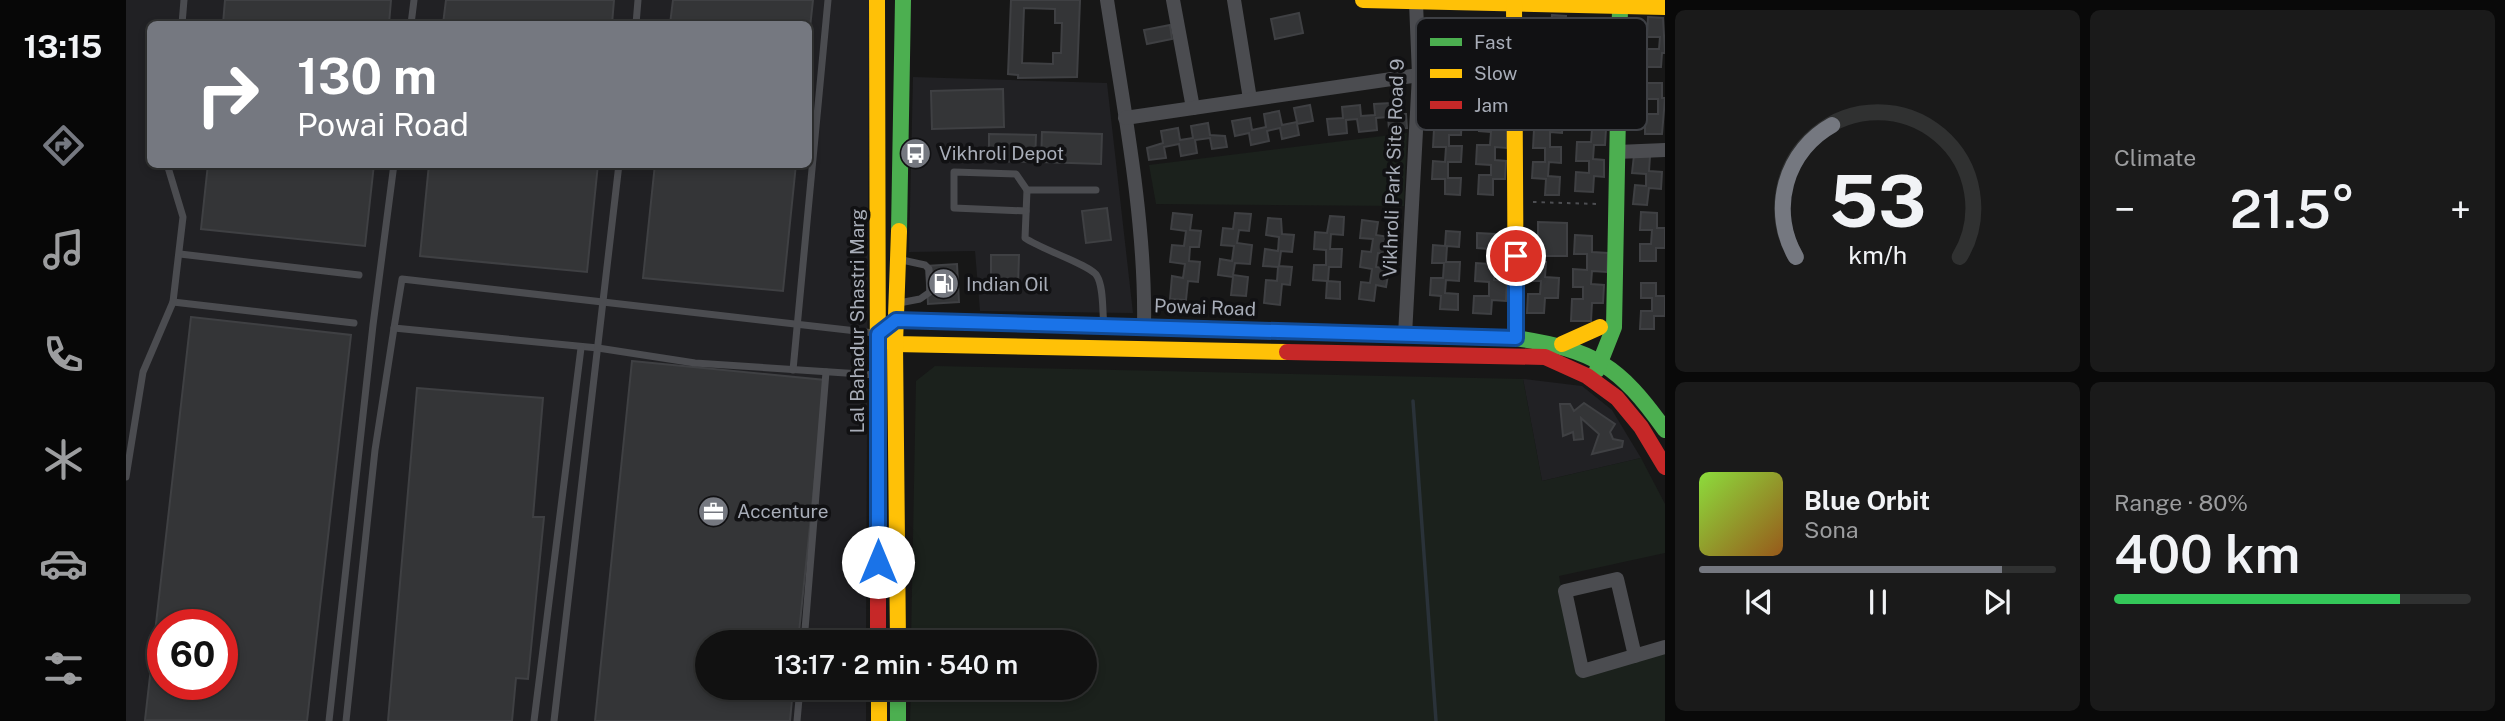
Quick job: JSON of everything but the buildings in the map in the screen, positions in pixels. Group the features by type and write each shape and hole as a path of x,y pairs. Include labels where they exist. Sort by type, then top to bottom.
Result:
{"main road":[{"name":"Lal Bahadur Shastri Marg","path":"877,0 878,630"},
{"name":"Lal Bahadur Shastri Marg","path":"898,630 895,344 902,146 903,0"},
{"path":"1363,0 1665,7"},
{"path":"1514,3 1514,18"},
{"path":"1620,8 1620,18"},
{"path":"1515,130 1516,338"},
{"path":"1606,322 1616,204 1617,130"},
{"path":"878,146 902,146"},
{"path":"896,311 878,334 895,344 1545,357 1586,373 1623,403 1665,467"},
{"name":"Powai Road","path":"896,311 1104,325 1516,338 1562,344 1595,356 1637,389 1665,430"},
{"path":"1562,344 1606,322"},
{"path":"1586,373 1615,327 1606,322"},
{"path":"878,700 879,721"},
{"path":"898,700 898,721"}],"street":[{"path":"1107,0 1125,118 1144,285 1144,326"},
{"path":"1173,0 1193,108"},
{"path":"1234,0 1250,99"},
{"name":"Vikhroli Park Site Road 9","path":"1416,3 1417,18"},
{"path":"1125,118 1416,75"},
{"name":"Vikhroli Park Site Road 9","path":"1405,335 1416,130"},
{"path":"1617,152 1665,150"},
{"path":"1635,656 1617,579 1565,591 1582,670 1635,656 1665,647"}],"lane":[{"path":"182,21 184,0"},
{"path":"411,21 414,0"},
{"path":"636,21 638,0"},
{"path":"812,162 828,0"},
{"path":"126,477 143,372 173,302 180,254 183,217 168,168"},
{"path":"329,721 373,325 393,168"},
{"path":"554,721 619,168"},
{"path":"793,370 811,168"},
{"path":"1026,211 954,208 954,172 1016,174 1027,190 1025,238 1040,249 1092,268 1098,277 1104,325"},
{"path":"1027,190 1096,190"},
{"path":"180,254 359,275"},
{"path":"896,311 930,292 929,269 925,265 898,259"},
{"path":"345,721 375,450 402,279 878,334"},
{"path":"173,302 354,323"},
{"path":"394,328 598,348 695,363 878,376"},
{"path":"534,721 581,348"},
{"path":"805,630 826,372"},
{"path":"797,721 799,700"}],"path":[{"path":"1516,202 1616,204"}],"shaded area":[{"path":"126,0 869,0 866,630 695,630 695,700 866,700 866,721 126,721"},
{"path":"913,77 1107,83 1133,313 980,311 975,251 909,252"},
{"path":"1407,133 1404,206 1156,204 1149,165"},
{"path":"935,366 1523,379 1542,481 1641,458 1665,504 1665,553 1559,576 1576,668 1665,647 1665,721 910,721 911,700 1097,700 1097,630 911,630 916,381"},
{"path":"1523,379 1582,386 1612,410 1641,458 1542,481"}],"waterway":[{"path":"1413,401 1436,721"}],"traffic: fast":[{"path":"899,231 903,0"},
{"path":"1620,8 1620,18"},
{"path":"1597,370 1614,327 1618,130"},
{"path":"1037,324 1516,338 1566,348 1602,364 1633,390 1665,430"},
{"path":"898,700 898,721"}],"traffic: slow":[{"path":"877,0 878,408"},
{"path":"1363,0 1665,7"},
{"path":"1514,3 1514,18"},
{"path":"1515,130 1516,338"},
{"path":"898,630 895,344 899,231"},
{"path":"1037,324 896,320 878,334 895,344 1287,352"},
{"path":"1562,344 1600,327"},
{"path":"879,700 879,721"}],"traffic: jam":[{"path":"1287,352 1545,357 1587,376 1617,398 1641,427 1665,467"},
{"path":"878,408 878,630"}],"place":[{"name":"Vikhroli Depot","path":"916,153"},
{"name":"Indian Oil","path":"943,284"},
{"name":"Accenture","path":"714,511"}],"route":[{"path":"878,562 878,334 896,320 1516,338 1516,256"}]}
